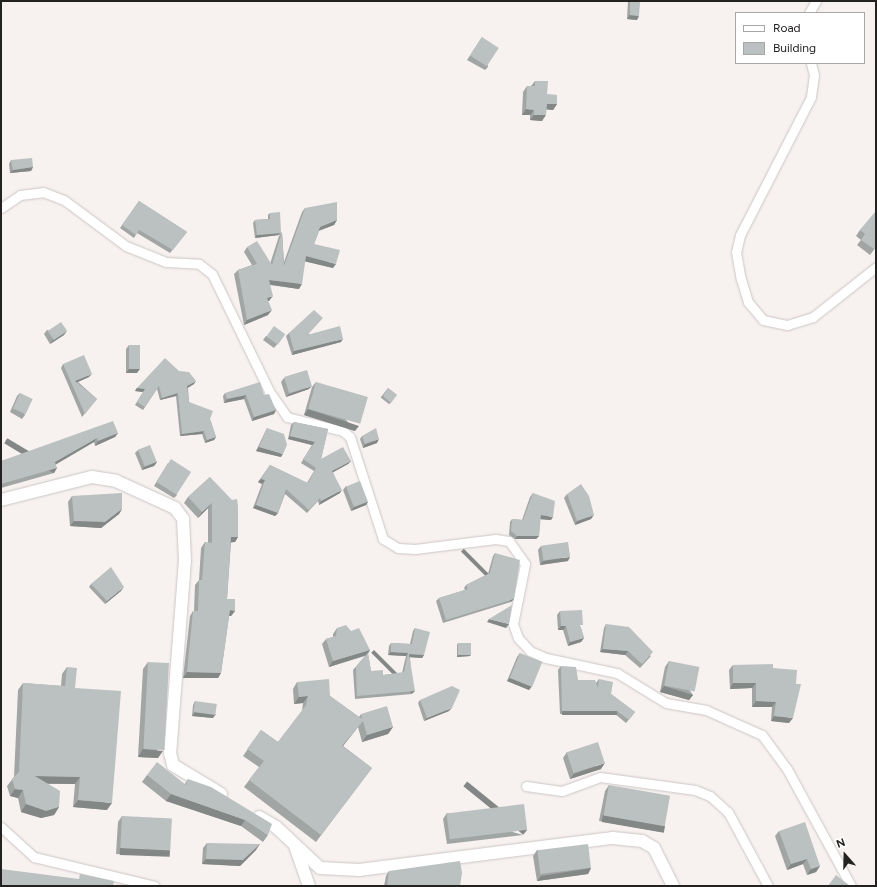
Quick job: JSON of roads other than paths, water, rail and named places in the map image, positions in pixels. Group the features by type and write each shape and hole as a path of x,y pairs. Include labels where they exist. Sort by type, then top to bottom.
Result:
{"street":[{"path":"810,12 816,1"},
{"path":"812,64 814,75 811,97 740,235 736,252 741,279 748,302 763,320 787,325 813,317 876,267"},
{"path":"1,208 20,195 43,192 64,200 126,246 166,262 199,264 212,274 269,391 288,417 343,431 350,437 383,539 398,548 415,549 495,539 509,541 525,564 513,624 518,638 530,651 546,658 618,673 666,703 706,710 762,735 787,769 851,886"},
{"path":"1,500 92,477 116,481 175,508 183,519 184,560 170,753 173,765 231,800"},
{"path":"526,786 562,791 600,777 695,790 710,796 728,812 768,886"},
{"path":"250,812 294,843 320,868 339,871 613,838 642,841 661,856 674,886"},
{"path":"1,827 34,857 149,886"},
{"path":"294,843 309,886"}]}
